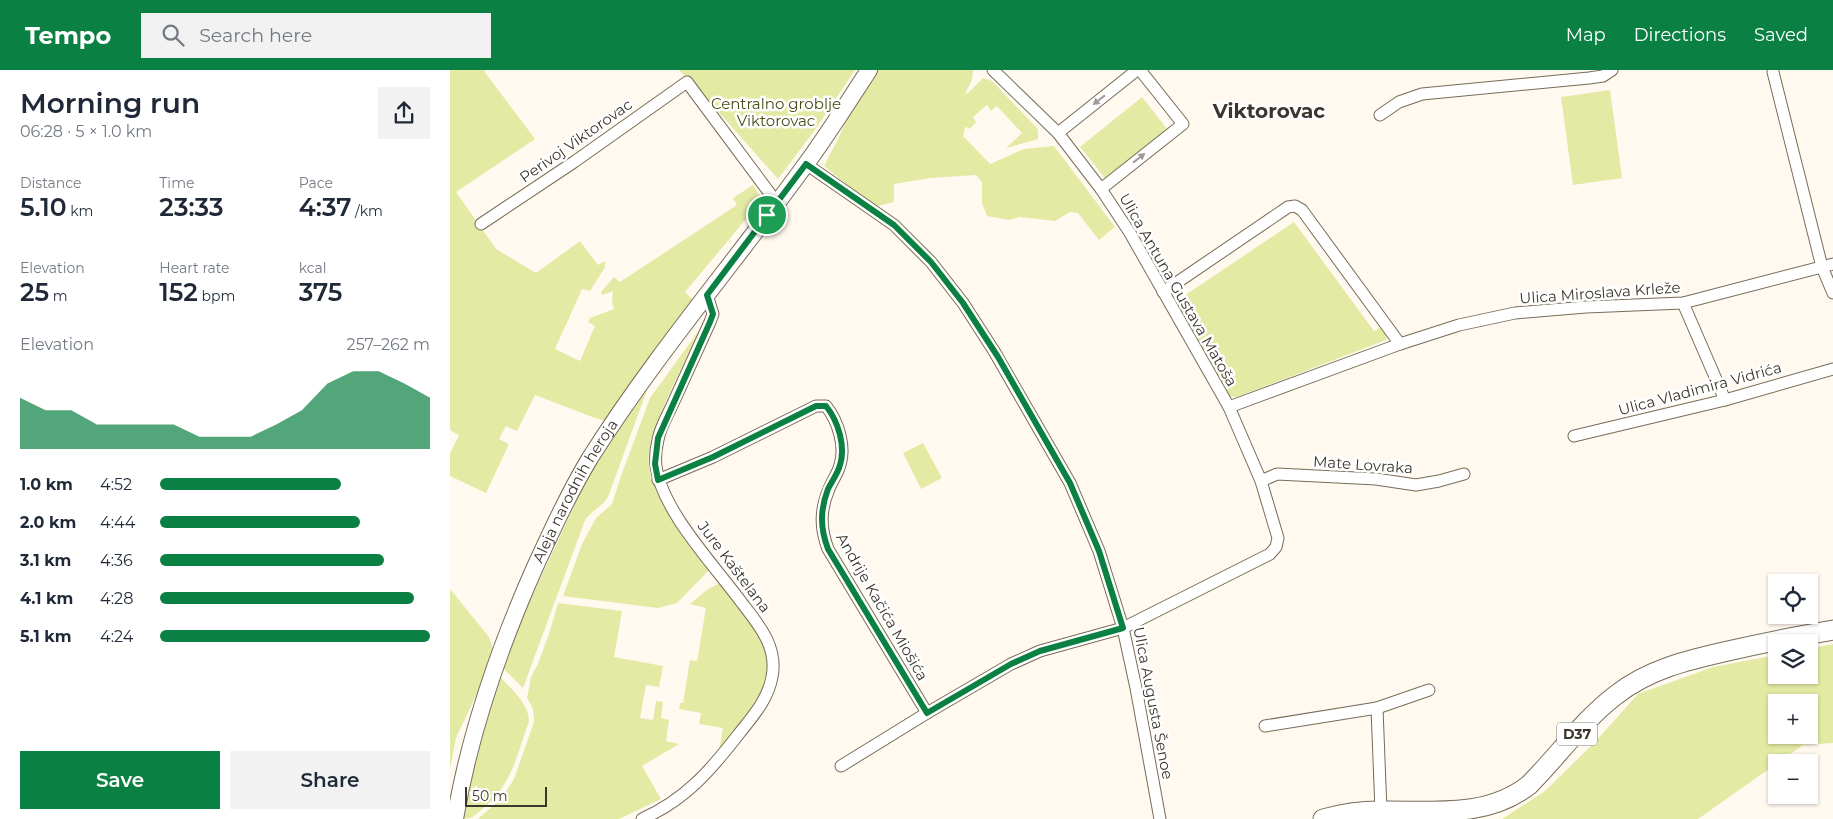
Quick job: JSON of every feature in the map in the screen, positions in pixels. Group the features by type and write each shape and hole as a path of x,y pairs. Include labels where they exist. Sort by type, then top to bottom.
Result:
{"main road":[{"name":"Aleja narodnih heroja","path":"455,819 465,768 486,690 514,616 556,522 589,460 634,391 806,164 869,70"},
{"name":"D37","path":"1323,819 1355,812 1470,812 1488,809 1516,796 1529,785 1608,701 1626,687 1649,674 1673,664 1696,658 1776,640 1833,630"}],"street":[{"name":"Ulica Antuna Gustava Matoša","path":"993,70 1058,133 1101,188 1130,233 1229,407 1261,481 1278,538 1276,546 1270,554 1123,628"},
{"name":"Ulica Antuna Gustava Matoša","path":"1101,188 1183,124 1139,70"},
{"path":"1058,133 1139,70"},
{"path":"1380,115 1399,102 1422,94 1589,78 1603,76 1612,72 1612,70"},
{"path":"1773,72 1828,265 1833,293"},
{"name":"Perivoj Viktorovac","path":"481,224 574,162 687,82 776,203"},
{"name":"Ulica Augusta Šenoe","path":"806,164 894,225 931,262 963,303 998,357 1070,483 1099,551 1123,628 1160,819"},
{"path":"1164,292 1288,207 1296,206 1302,210 1400,344"},
{"name":"Ulica Miroslava Krleže","path":"1229,407 1400,344 1459,326 1515,313 1586,306 1683,303 1828,265"},
{"name":"Jure Kaštelana","path":"642,819 681,798 716,763 768,693 772,676 773,661 766,637 723,576 685,528 668,502 658,480 655,464 658,438 713,314 707,295"},
{"path":"1683,303 1725,400"},
{"name":"Ulica Vladimira Vidrića","path":"1574,436 1725,400 1833,369"},
{"name":"Andrije Kačića Miošića","path":"658,480 713,457 816,406 826,406 838,429 843,452 841,463 823,504 822,535 828,549 927,713"},
{"name":"Mate Lovraka","path":"1261,481 1277,474 1376,479 1416,484 1439,481 1464,474"},
{"path":"841,766 1011,664 1040,651 1123,628"},
{"path":"1265,726 1377,708 1429,690"},
{"path":"1377,708 1381,811"}],"green space":[{"path":"450,70 486,70 484,71 535,139 456,192 496,249 536,273 580,241 598,265 605,261 605,267 590,291 582,289 555,349 580,361 595,326 588,322 590,318 614,309 612,301 613,291 602,295 601,292 614,277 620,282 737,205 733,198 753,185 762,200 685,292 694,300 606,421 535,395 517,431 506,426 499,439 509,444 486,493 450,476 450,454 459,435 450,430"},
{"name":"Centralno groblje Viktorovac","path":"679,70 855,70 817,127 778,179"},
{"path":"878,70 973,70 972,80 965,94 983,78 992,81 1036,127 1038,139 1006,148 1022,133 997,106 991,111 987,105 973,117 976,122 970,129 965,128 963,136 990,164 1024,149 1054,146 1115,227 1099,240 1078,213 1070,212 1055,221 1020,217 1009,220 987,216 982,203 982,182 976,175 930,178 894,184 894,202 877,206 824,166 846,120"},
{"path":"1610,90 1622,178 1573,185 1561,97"},
{"path":"1142,97 1167,129 1105,178 1080,147"},
{"path":"1294,222 1374,331 1381,327 1387,334 1386,340 1237,397 1228,396 1175,302"},
{"path":"703,325 660,416 649,453 649,467 652,481 665,508 683,534 711,568 677,603 658,608 563,596 582,544 596,518 612,504 650,398"},
{"path":"650,382 608,497 585,520 523,688 503,668 523,616 591,470 620,424"},
{"path":"923,443 942,478 921,489 903,453"},
{"path":"720,583 755,626 763,642 767,657 767,672 763,687 756,701 719,751 723,728 699,724 701,713 679,709 680,703 683,703 690,660 697,661 706,608 690,604 708,589"},
{"path":"450,589 489,637 493,649 480,687 456,738 450,769"},
{"path":"558,603 622,611 614,657 663,666 659,687 646,685 640,718 653,720 656,701 663,702 661,718 669,720 666,741 679,744 642,766 661,799 619,819 478,819 502,798 514,779 534,722 533,709 527,698 531,677 549,634"},
{"path":"1833,644 1833,743 1818,744 1803,745 1790,754 1768,754 1768,770 1698,819 1502,819 1545,791 1595,742 1638,694 1713,667 1768,657 1768,684 1818,684 1818,647"},
{"path":"499,676 523,703 529,722 506,782 491,802 470,818 463,819 476,753"}],"district":[{"name":"Viktorovac","path":"1269,111"}],"route":[{"path":"806,164 894,225 931,262 979,326 1070,483 1099,551 1123,628 1040,651 1011,664 927,713 828,549 822,535 823,504 841,463 843,452 838,429 826,406 816,406 713,457 658,480 655,464 658,438 713,314 707,295 767,215 806,164"}]}
